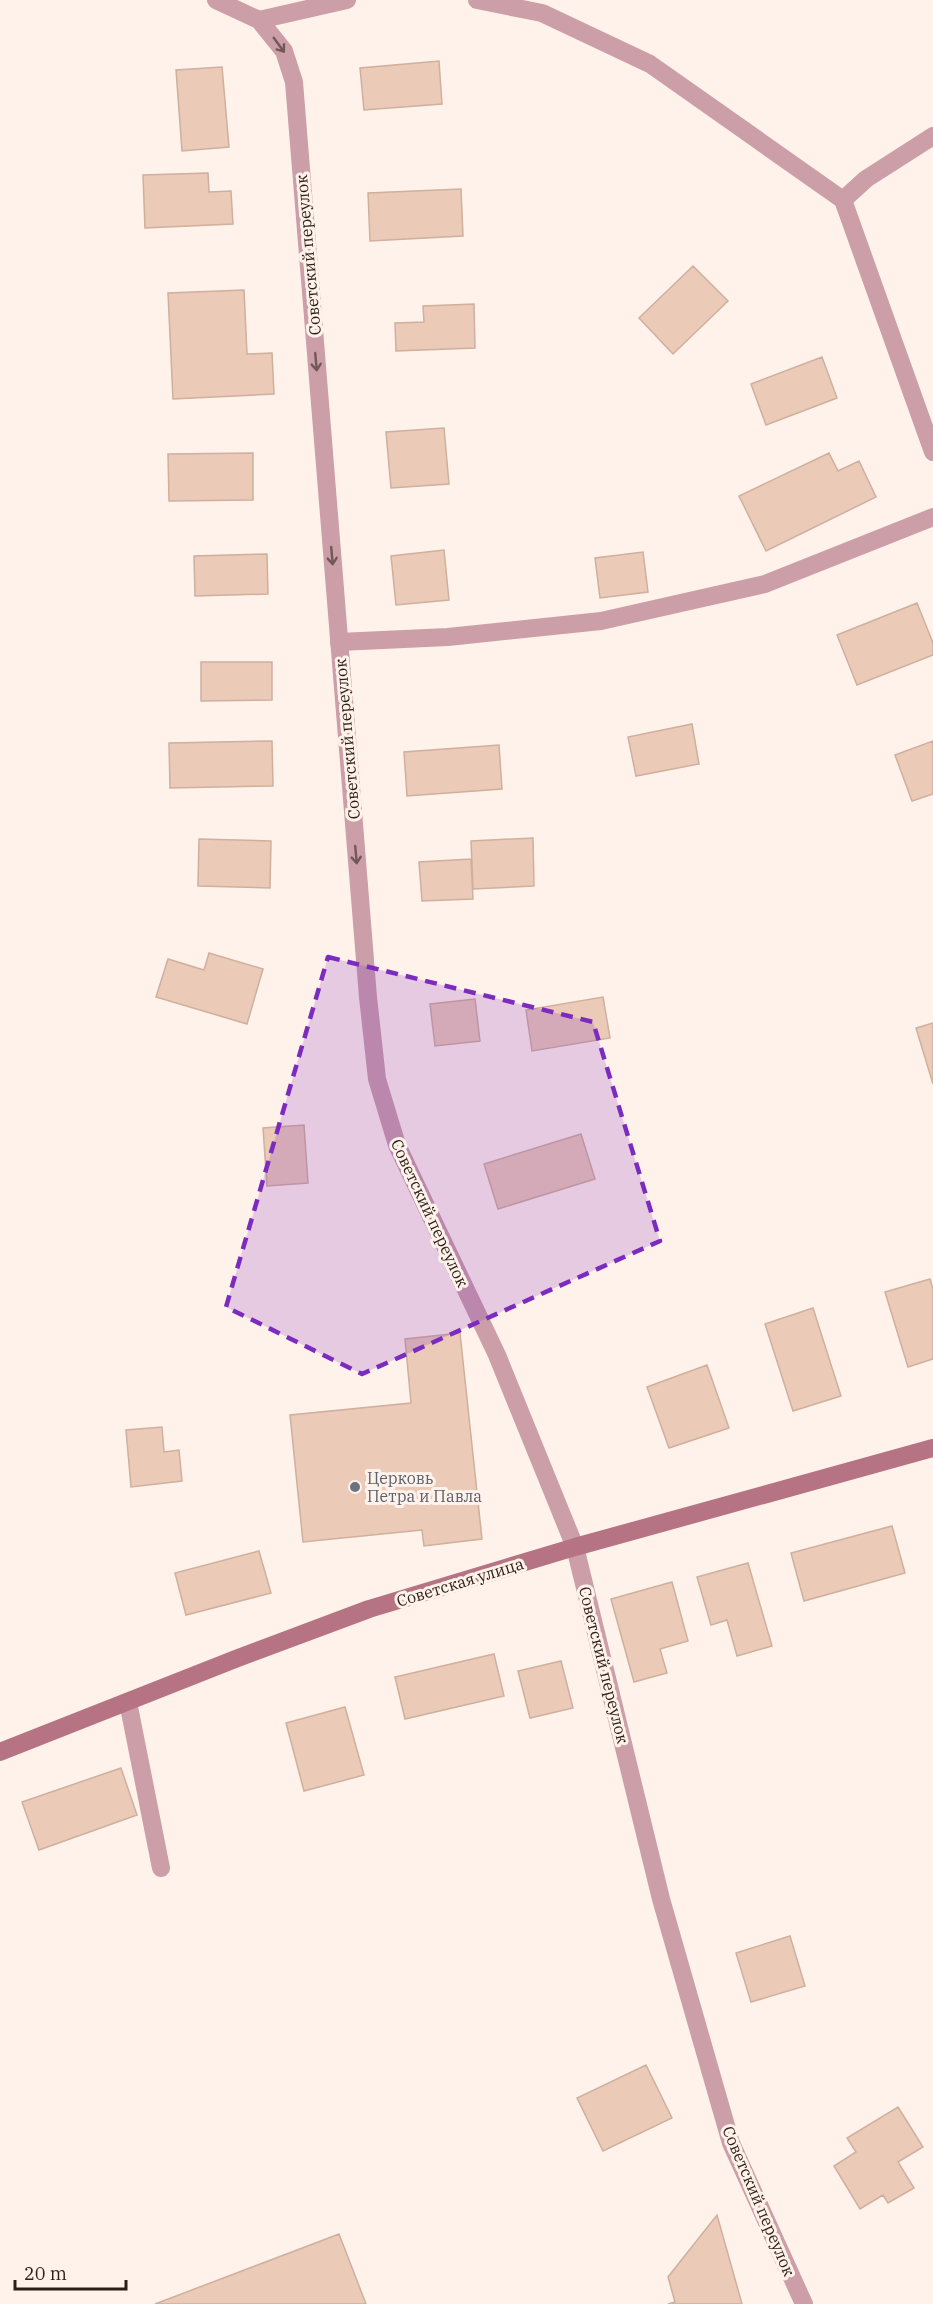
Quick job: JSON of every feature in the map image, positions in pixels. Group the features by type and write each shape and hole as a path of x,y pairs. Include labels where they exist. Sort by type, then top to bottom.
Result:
{"main road":[{"name":"Советская улица","path":"0,1752 369,1609 576,1547 933,1448"}],"street":[{"name":"Советский переулок","path":"216,0 259,20 284,51 294,82 367,985 377,1079 397,1145 497,1355 576,1547 661,1899 731,2143 804,2304"},
{"path":"259,20 301,5 347,0"},
{"path":"477,0 542,13 650,64 843,200 933,452"},
{"path":"843,200 866,179 933,136"},
{"path":"339,642 448,637 602,621 765,584 933,517"},
{"path":"128,1702 161,1868"}],"highlighted area":[{"path":"328,957 593,1022 660,1241 362,1374 226,1307"}],"building":[{"path":"439,61 442,104 364,110 360,68"},
{"path":"222,67 229,147 182,151 176,70"},
{"path":"208,173 209,192 231,191 233,224 145,228 143,175"},
{"path":"461,189 463,236 370,241 368,193"},
{"path":"693,266 728,301 673,354 639,318"},
{"path":"244,290 247,354 272,353 274,394 173,399 168,293"},
{"path":"474,304 475,348 396,351 395,323 424,322 423,306"},
{"path":"822,357 837,398 766,425 751,384"},
{"path":"444,428 449,484 391,488 386,432"},
{"path":"253,453 253,500 169,501 168,454"},
{"path":"829,453 838,471 859,461 876,497 766,551 739,496"},
{"path":"444,550 449,600 396,605 391,556"},
{"path":"643,552 648,592 600,598 595,558"},
{"path":"267,554 268,594 195,596 194,556"},
{"path":"917,603 933,643 933,655 857,685 837,635"},
{"path":"201,662 272,662 272,700 201,701"},
{"path":"692,724 699,764 636,776 628,737"},
{"path":"272,741 273,786 170,788 169,743"},
{"path":"933,741 933,794 912,801 895,755"},
{"path":"499,745 502,789 407,796 404,752"},
{"path":"533,838 534,886 473,889 471,841"},
{"path":"199,839 271,841 270,888 198,886"},
{"path":"471,859 473,899 422,901 419,862"},
{"path":"209,953 263,969 247,1024 156,997 168,959 204,970"},
{"path":"603,997 610,1038 532,1051 526,1010"},
{"path":"475,999 480,1041 435,1046 430,1004"},
{"path":"933,1023 933,1084 916,1028"},
{"path":"304,1125 308,1183 267,1186 263,1128"},
{"path":"581,1134 595,1179 498,1209 484,1164"},
{"path":"930,1279 933,1289 933,1359 908,1367 885,1292"},
{"path":"813,1308 841,1396 793,1411 765,1324"},
{"path":"460,1333 482,1539 424,1546 422,1530 303,1542 290,1415 411,1403 405,1339"},
{"path":"707,1365 729,1428 669,1448 647,1387"},
{"path":"162,1427 164,1452 179,1450 182,1481 131,1487 126,1430"},
{"path":"892,1526 905,1573 804,1601 791,1553"},
{"path":"259,1551 271,1593 186,1615 175,1573"},
{"path":"748,1563 772,1646 737,1656 727,1620 711,1625 697,1577"},
{"path":"672,1582 688,1641 660,1649 667,1673 634,1682 611,1599"},
{"path":"494,1654 504,1696 405,1719 395,1677"},
{"path":"561,1661 573,1708 530,1718 518,1671"},
{"path":"345,1707 364,1775 304,1791 286,1723"},
{"path":"121,1768 137,1815 39,1850 22,1802"},
{"path":"790,1936 805,1986 751,2002 736,1953"},
{"path":"646,2065 672,2118 603,2151 577,2098"},
{"path":"898,2107 923,2147 898,2162 914,2188 888,2203 883,2195 860,2209 834,2166 856,2152 847,2138"},
{"path":"717,2215 742,2304 668,2304 675,2302 668,2277"},
{"path":"339,2234 366,2304 155,2304"}],"place":[{"name":"Церковь Петра и Павла","path":"355,1487"}]}
